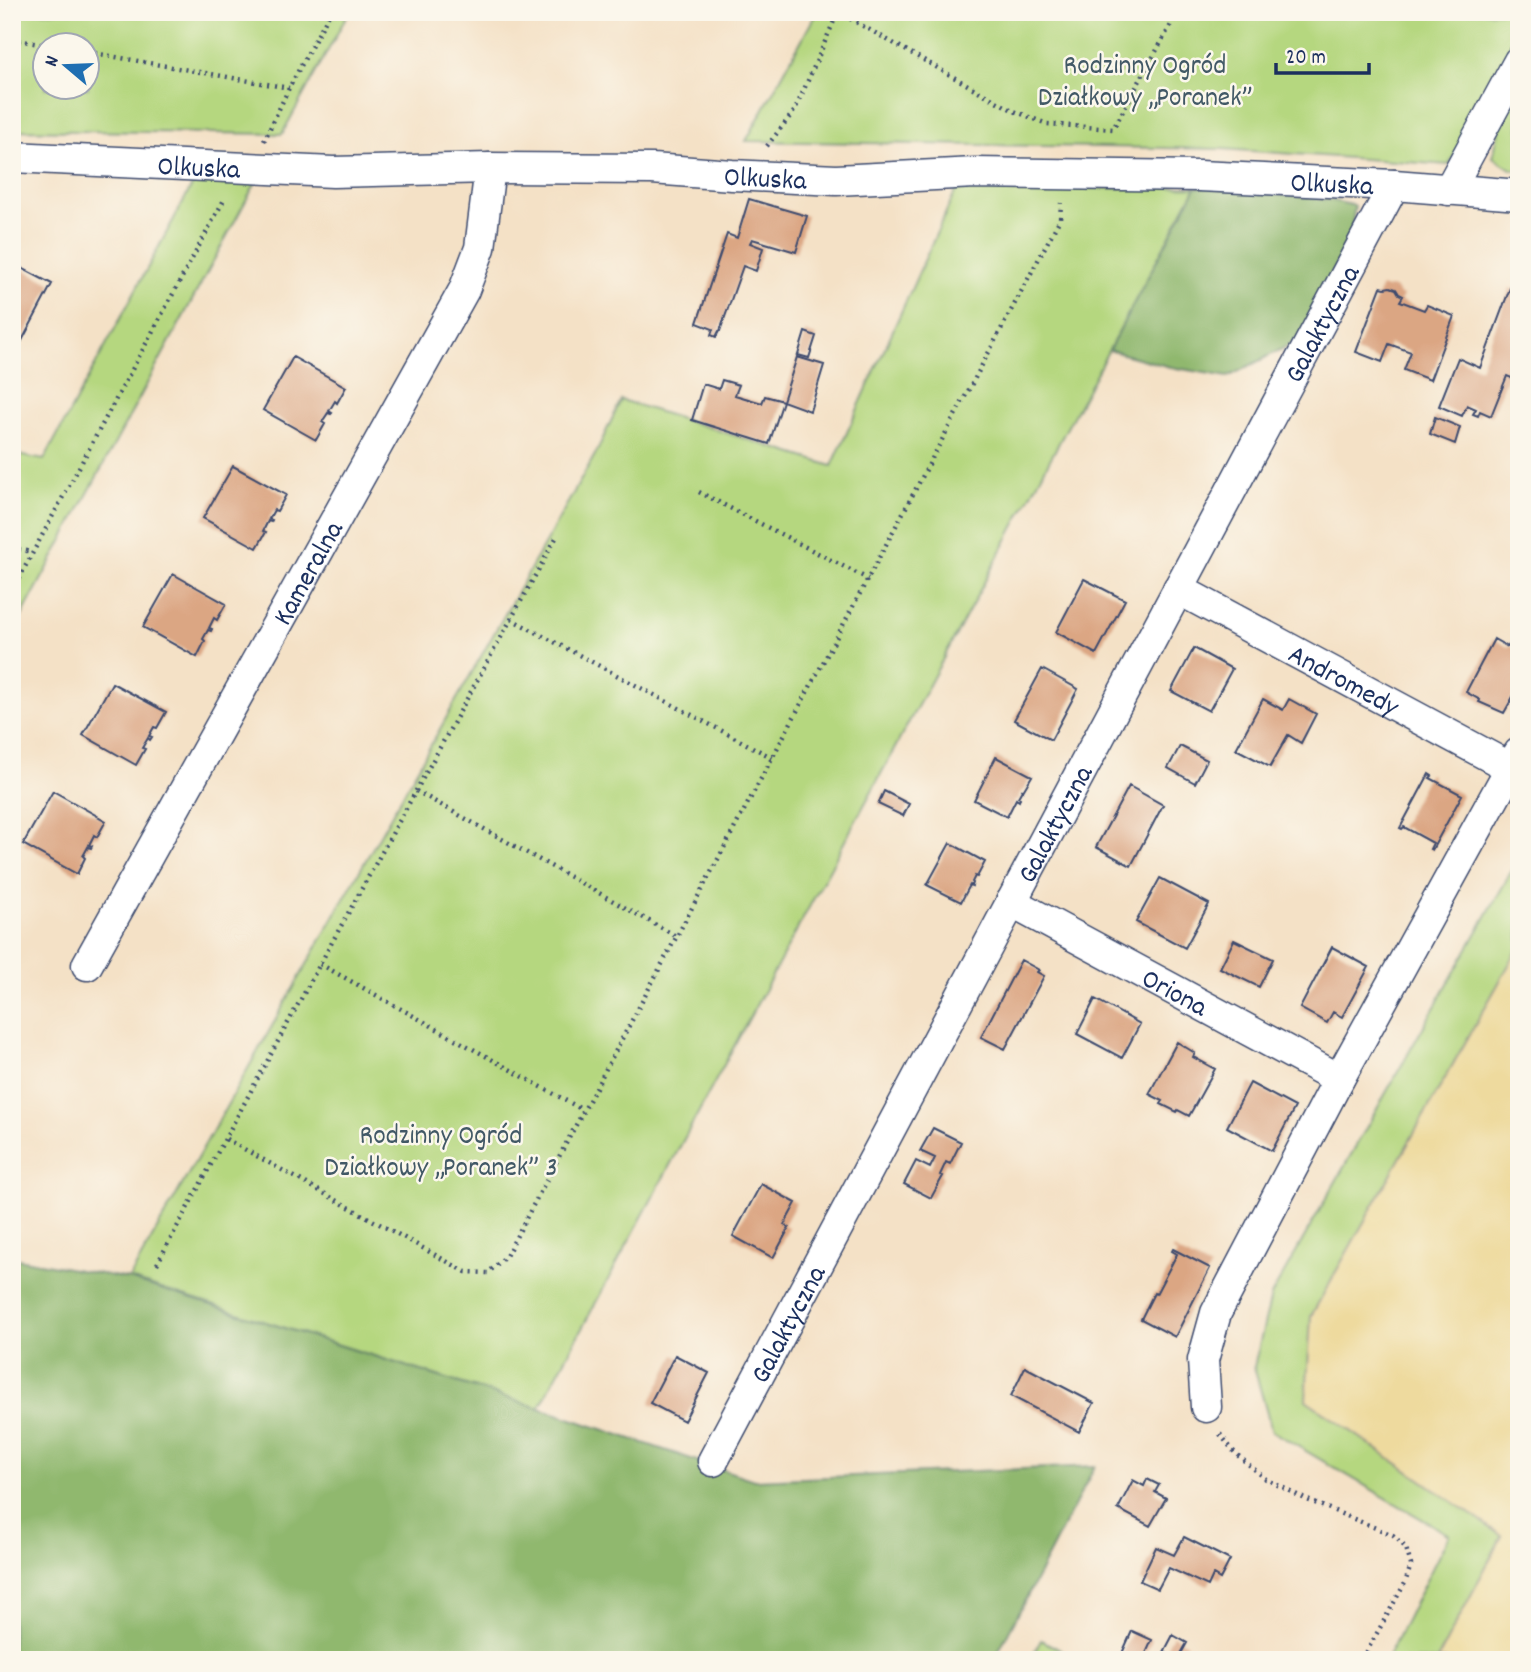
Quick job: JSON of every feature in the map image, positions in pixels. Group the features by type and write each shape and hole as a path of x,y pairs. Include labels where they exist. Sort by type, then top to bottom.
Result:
{"street":[{"path":"1449,190 1519,61"},
{"name":"Olkuska","path":"12,157 333,172 491,168 652,169 836,180 975,173 1199,176 1394,185 1519,195"},
{"name":"Kameralna","path":"87,965 464,290 480,248 491,168"},
{"name":"Galaktyczna","path":"713,1461 1394,185"},
{"name":"Andromedy","path":"1178,589 1515,760"},
{"path":"1212,1419 1203,1360 1216,1313 1339,1079 1515,760"},
{"name":"Oriona","path":"1011,902 1339,1079"}],"path":[{"path":"267,134 330,12"},
{"path":"732,175 772,142 795,110 838,12 1014,111 1047,124 1113,129 1178,12"},
{"path":"12,39 32,43"},
{"path":"102,55 289,88"},
{"path":"226,1139 466,1272 488,1273 506,1256 1060,219 1062,174"},
{"path":"12,591 229,191"},
{"path":"699,492 868,579"},
{"path":"157,1264 556,538"},
{"path":"12,548 32,552"},
{"path":"512,620 773,758"},
{"path":"416,791 676,936"},
{"path":"320,964 583,1110"},
{"path":"1212,1419 1235,1453 1266,1479 1305,1499 1393,1535 1406,1548 1411,1565 1405,1583 1362,1660"}],"green space":[{"path":"12,12 349,12 282,134 12,130"},
{"name":"Rodzinny Ogród Działkowy „Poranek”","path":"817,12 1519,12 1519,32 1449,165 1222,149 746,141"},
{"path":"1519,90 1519,170 1511,169 1493,157 1500,125"},
{"path":"196,178 257,180 12,634 12,454 44,460"},
{"name":"Rodzinny Ogród Działkowy „Poranek” 3","path":"1196,187 539,1408 129,1279 596,453 621,400 832,466 956,190"},
{"path":"1196,187 1331,200 1355,206 1351,231 1305,337 1228,377 1170,367 1109,350"},
{"path":"1519,858 1519,1660 1386,1660 1449,1535 1272,1431 1254,1367 1271,1296"},
{"path":"12,1258 129,1279 539,1408 754,1480 1095,1466 994,1660 12,1660"},
{"path":"1041,1640 1080,1660 1030,1660"}],"sand":[{"path":"1519,947 1519,1660 1437,1660 1502,1536 1306,1400 1311,1316"}],"building":[{"path":"749,199 807,216 796,252 752,239 750,243 763,248 756,271 743,266 716,337 711,335 713,329 697,323 727,234 737,238"},
{"path":"12,263 52,284 17,350 12,347"},
{"path":"1381,287 1396,289 1403,296 1400,301 1424,310 1427,305 1454,316 1430,380 1404,370 1411,352 1389,344 1382,362 1356,352"},
{"path":"1510,288 1519,292 1519,346 1515,356 1519,357 1519,381 1507,376 1491,416 1480,411 1478,416 1473,414 1476,409 1467,405 1462,416 1439,406 1458,358 1480,368"},
{"path":"805,332 816,336 809,358 798,355"},
{"path":"293,357 346,387 329,411 332,413 328,413 322,422 325,424 316,440 263,410"},
{"path":"797,357 824,365 810,411 783,401"},
{"path":"722,380 739,385 735,395 762,403 765,396 783,401 769,444 692,420 703,384 719,389"},
{"path":"1435,417 1460,427 1455,444 1430,434"},
{"path":"233,466 286,495 269,519 272,520 268,521 263,531 266,532 257,548 203,518"},
{"path":"173,574 226,604 217,620 214,618 209,628 212,629 208,630 203,639 205,641 197,657 143,627"},
{"path":"1084,579 1125,600 1096,654 1056,632"},
{"path":"1494,639 1519,650 1519,693 1516,697 1514,695 1504,713 1479,702 1480,700 1466,692"},
{"path":"1194,648 1232,669 1209,711 1171,691"},
{"path":"1042,669 1078,689 1051,740 1014,720"},
{"path":"112,683 166,712 157,728 154,727 149,736 152,737 150,740 148,738 142,748 145,749 136,765 83,735"},
{"path":"1263,699 1283,710 1289,699 1316,714 1301,743 1288,735 1270,767 1236,749"},
{"path":"1180,746 1207,760 1195,783 1168,768"},
{"path":"996,757 1032,776 1007,817 974,800"},
{"path":"1429,774 1432,776 1430,778 1462,795 1432,850 1430,849 1433,843 1404,827 1400,828"},
{"path":"1129,786 1163,805 1131,866 1096,847"},
{"path":"53,791 106,821 97,837 94,835 89,845 92,846 88,847 83,856 85,858 77,874 23,844"},
{"path":"884,791 909,804 903,816 878,804"},
{"path":"950,843 985,862 961,902 927,885"},
{"path":"1160,878 1209,904 1185,948 1136,922"},
{"path":"1234,940 1273,959 1259,987 1220,968"},
{"path":"1332,947 1369,967 1342,1017 1333,1012 1327,1023 1300,1008"},
{"path":"1021,960 1044,976 1005,1049 981,1037"},
{"path":"1095,999 1140,1024 1122,1058 1077,1034"},
{"path":"1177,1042 1195,1053 1193,1057 1215,1069 1189,1116 1161,1104 1163,1101 1149,1094"},
{"path":"1250,1083 1295,1107 1272,1151 1227,1127"},
{"path":"933,1128 961,1142 950,1164 946,1162 940,1175 943,1176 931,1198 904,1184 916,1161 930,1168 935,1158 920,1151"},
{"path":"761,1184 796,1203 784,1225 789,1228 773,1258 733,1236"},
{"path":"1173,1249 1210,1268 1175,1337 1141,1319 1177,1254"},
{"path":"675,1355 709,1373 684,1421 650,1403"},
{"path":"1025,1367 1094,1403 1079,1432 1011,1396"},
{"path":"1147,1479 1159,1485 1155,1492 1166,1498 1150,1526 1118,1509 1133,1480 1144,1486"},
{"path":"1184,1537 1230,1560 1220,1579 1213,1575 1208,1586 1169,1568 1158,1589 1140,1581 1156,1547 1174,1555"},
{"path":"1132,1631 1152,1640 1143,1660 1119,1660"},
{"path":"1173,1635 1187,1643 1178,1659 1164,1652"}]}
